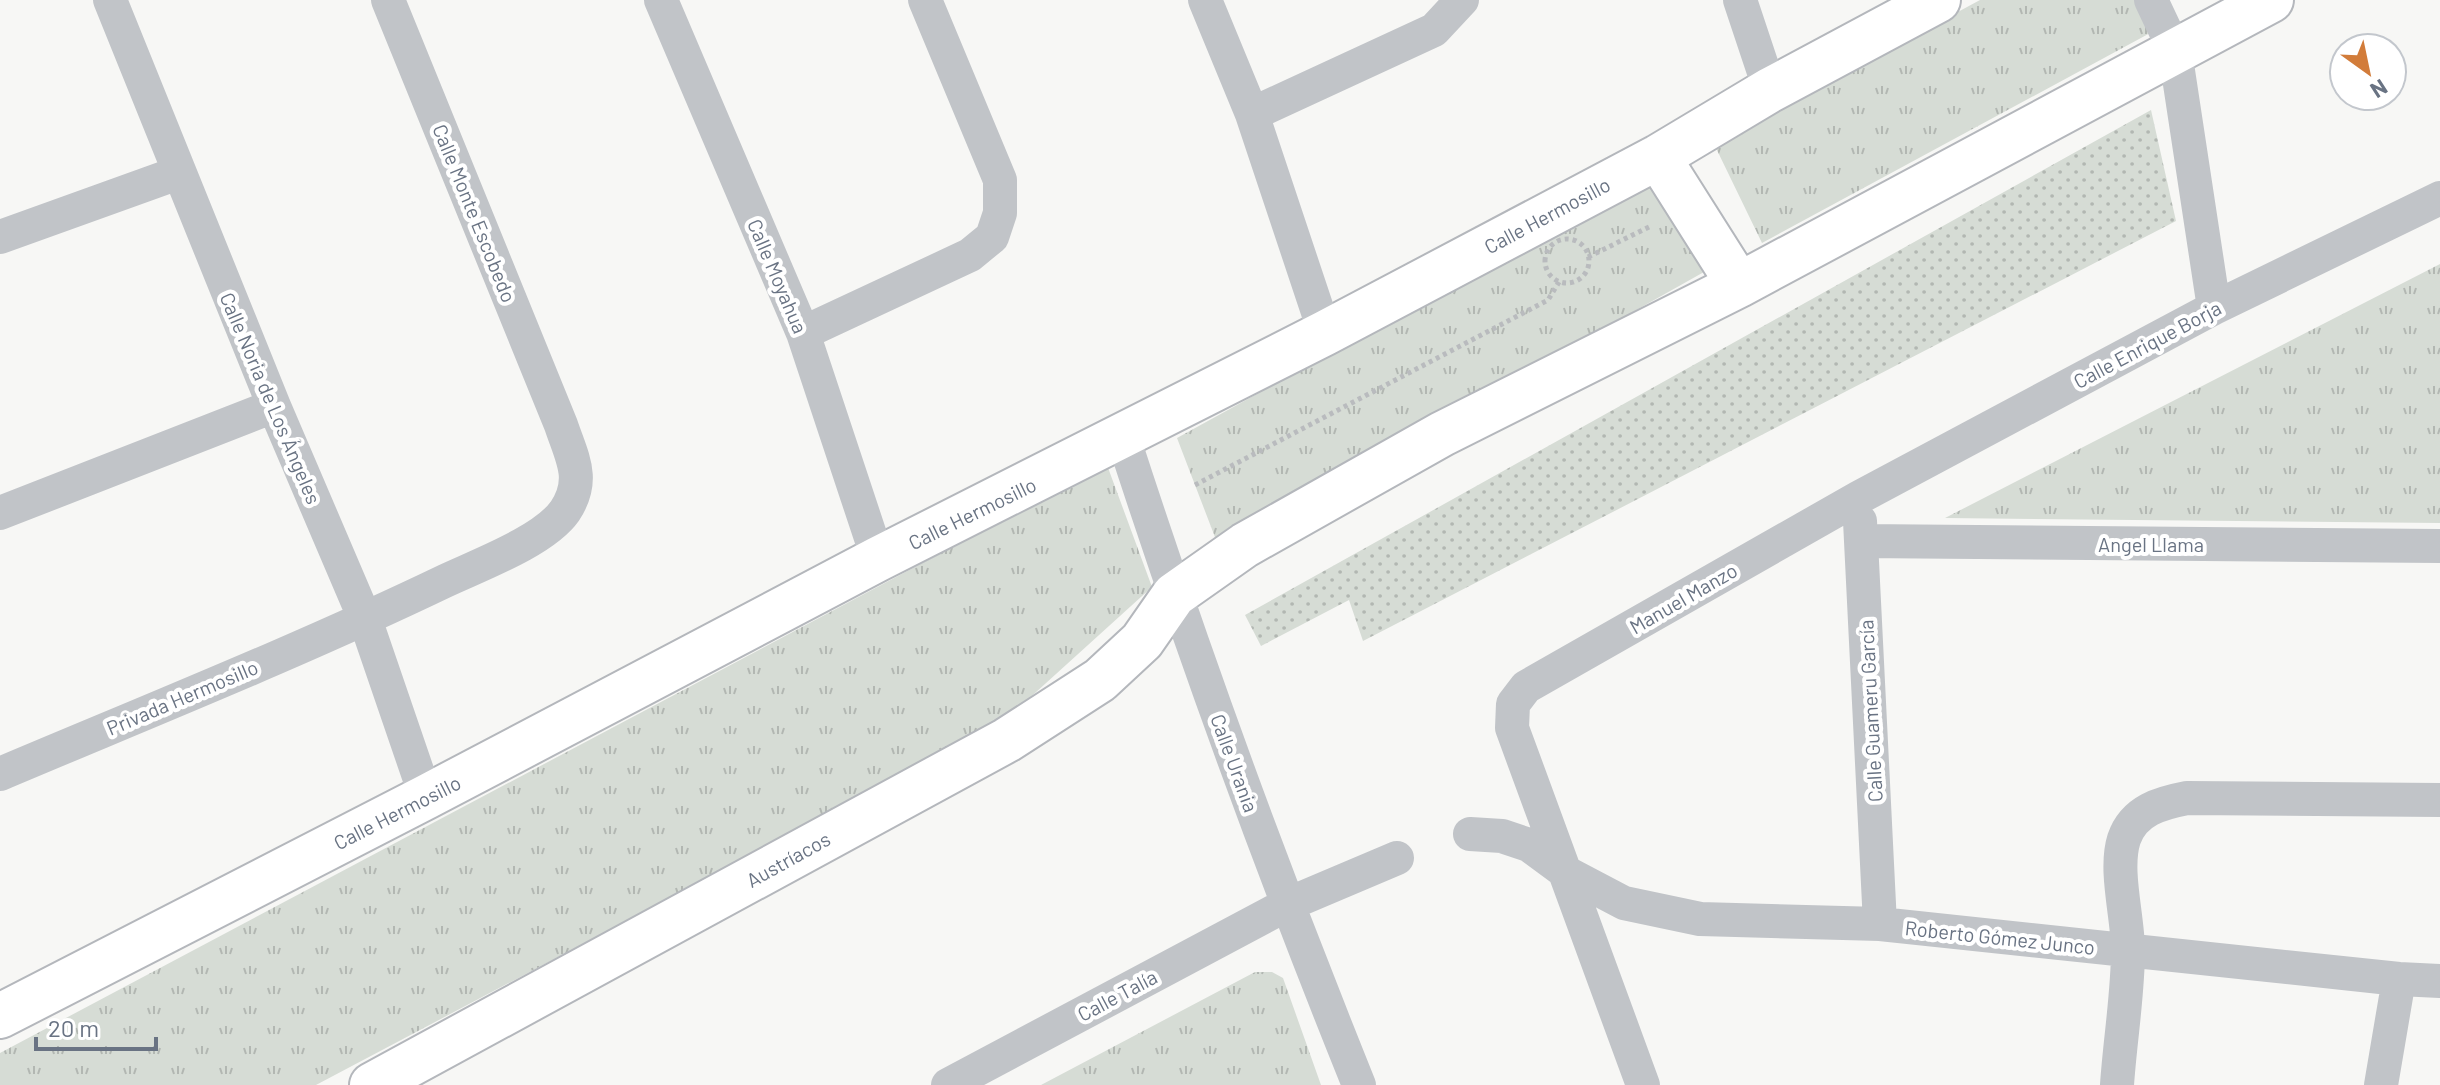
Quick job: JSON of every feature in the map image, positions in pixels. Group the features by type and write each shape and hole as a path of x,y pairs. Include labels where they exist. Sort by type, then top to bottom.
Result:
{"street":[{"name":"Calle Noria de Los Ángeles","path":"110,0 178,173 365,619 426,797"},
{"name":"Calle Monte Escobedo","path":"365,619 531,540 563,514 576,489 574,465 561,425 388,0"},
{"name":"Calle Moyahua","path":"661,0 803,333 878,559"},
{"path":"803,333 970,255 992,237 1000,213 1000,180 925,0"},
{"path":"1205,0 1252,114 1325,333"},
{"path":"1252,114 1434,30 1462,0"},
{"path":"1740,0 1770,90"},
{"name":"Calle Hermosillo","path":"0,1016 426,797 878,559 1325,333 1658,157 1770,90 1938,0"},
{"path":"2151,0 2175,51 2214,308"},
{"path":"1174,595 1245,545 1442,434 1739,285 2271,0"},
{"path":"1658,157 1739,285"},
{"path":"0,237 178,173"},
{"name":"Calle Enrique Borja","path":"1858,498 2214,308 2440,198"},
{"path":"0,513 274,406"},
{"name":"Calle Urania","path":"1123,437 1174,595 1286,905 1359,1085"},
{"name":"Calle Guameru García","path":"1858,498 1880,924"},
{"name":"Manuel Manzo","path":"1567,873 1512,728 1513,704 1526,687 1858,498"},
{"name":"Angel Llama","path":"1862,541 2440,546"},
{"name":"Austríacos","path":"372,1085 1007,740 1100,680 1142,641 1174,595"},
{"name":"Privada Hermosillo","path":"0,774 365,619"},
{"path":"2117,1085 2128,950 2122,866 2124,840 2136,818 2159,803 2187,798 2440,800"},
{"name":"Roberto Gómez Junco","path":"1470,834 1502,836 1529,845 1567,873 1624,903 1700,919 1880,924 2440,981"},
{"name":"Calle Talía","path":"948,1085 1286,905 1397,858"},
{"path":"1567,873 1643,1085"},
{"path":"2381,1085 2399,979"}],"path":[{"path":"1588,257 1662,220"},
{"path":"1564,240 1577,242 1588,257 1587,270 1571,282 1559,282 1550,275 1545,261 1549,248 1564,240"},
{"path":"1195,485 1548,300 1559,282"}],"green space":[{"path":"1980,0 2135,0 2152,32 1762,243 1714,144"},
{"path":"2151,110 2176,221 1363,641 1349,600 1261,646 1245,615"},
{"path":"1656,175 1704,272 1218,545 1177,438"},
{"path":"2440,264 2440,523 1945,518"},
{"path":"1107,465 1152,587 1004,721 316,1085 0,1085 0,1053"},
{"path":"1255,972 1272,972 1283,978 1321,1085 1041,1085"}]}
